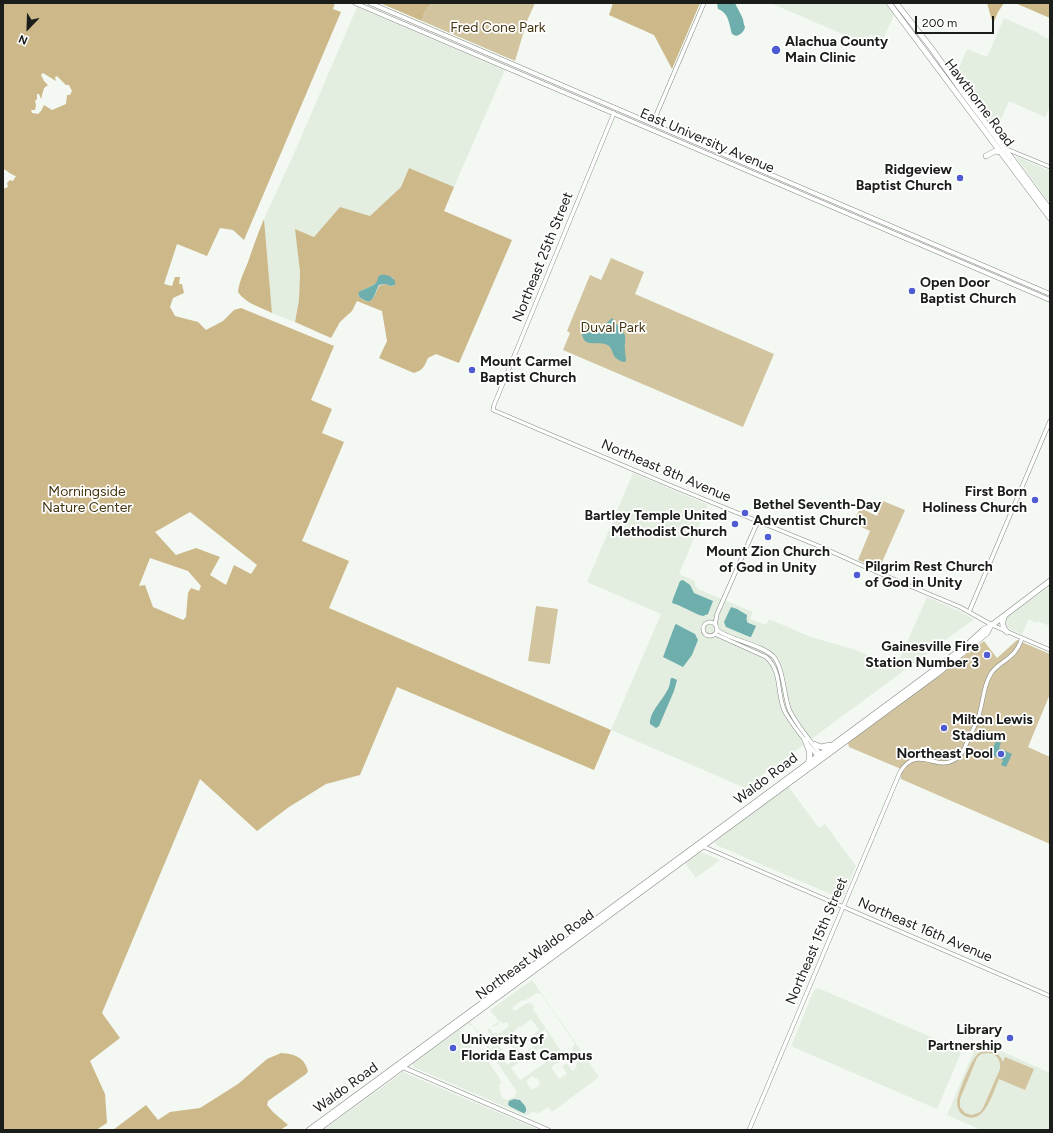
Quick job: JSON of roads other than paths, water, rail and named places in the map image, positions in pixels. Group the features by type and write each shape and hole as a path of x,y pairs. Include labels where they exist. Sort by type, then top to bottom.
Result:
{"highway":[{"name":"Hawthorne Road","path":"890,3 994,143 1002,150 1050,210"},
{"name":"Hawthorne Road","path":"896,3 932,49 1050,218"},
{"path":"986,156 995,151 1002,150"},
{"name":"Waldo Road","path":"681,862 699,845 808,762 820,756 833,744 938,667 983,630 992,625 1050,581"},
{"path":"1006,614 1002,624 1007,632"},
{"name":"Waldo Road","path":"553,950 964,652 987,633 992,625"},
{"path":"805,740 810,752 808,762"},
{"path":"814,744 821,747 833,744"},
{"name":"Northeast Waldo Road","path":"400,1066 681,862"},
{"name":"Northeast Waldo Road","path":"440,1037 553,950"},
{"name":"Waldo Road","path":"309,1130 400,1066"},
{"name":"Waldo Road","path":"317,1130 400,1066"}],"main road":[{"name":"East University Avenue","path":"355,3 742,168 802,188 857,212 946,255 1050,294"},
{"name":"East University Avenue","path":"371,4 744,163 799,192 855,216 946,250 1050,300"},
{"path":"370,10 371,4"},
{"path":"376,12 378,6"},
{"path":"426,33 428,28"},
{"path":"465,50 468,45"},
{"path":"525,75 527,70"},
{"path":"542,83 544,77"},
{"path":"552,87 554,82"},
{"path":"577,98 578,92"},
{"path":"597,106 599,101"},
{"path":"614,113 616,108"},
{"path":"654,124 654,130"},
{"path":"689,146 692,141"},
{"path":"742,168 744,163"},
{"path":"799,192 802,188"},
{"path":"855,216 857,212"},
{"path":"946,250 946,255"},
{"path":"1043,297 1045,292"},
{"path":"400,1066 548,1130"}],"street":[{"path":"654,124 704,3"},
{"name":"Northeast 25th Street","path":"493,410 614,113"},
{"path":"1002,150 1050,167"},
{"name":"Northeast 8th Avenue","path":"493,410 758,522 821,547 960,607 992,625 1050,650"},
{"path":"969,612 1050,422"},
{"path":"713,624 758,522"},
{"path":"713,624 717,630 728,636 762,650 772,656 779,667 784,709 805,740 820,756"},
{"path":"713,624 705,625 704,632 706,634 710,636 715,634 766,657 772,662 791,714 814,744 820,756"},
{"path":"715,634 717,630"},
{"name":"Northeast 15th Street","path":"749,1130 900,772 909,762 915,760 925,759 936,763 945,764 952,762 961,755 979,715 989,677 997,666 1014,654 1022,638"},
{"name":"Northeast 16th Avenue","path":"699,845 1050,996"}],"water":[{"path":"717,3 735,3 743,18 745,27 740,34 736,36 732,34 726,16 718,9"},
{"path":"380,275 387,275 394,279 395,285 379,285 374,297 370,301 361,298 358,293 376,283"},
{"path":"612,318 625,335 626,361 624,362 616,358 608,345 602,343 588,343 583,338 582,334 584,330 589,327 602,327"},
{"path":"683,580 690,585 694,593 713,601 708,614 703,616 699,615 672,603 680,581"},
{"path":"731,607 747,615 748,622 756,626 751,637 726,627 724,622"},
{"path":"676,624 695,634 698,640 692,655 683,667 663,657"},
{"path":"671,678 677,680 674,691 659,726 656,728 650,724 650,719 669,687"},
{"name":"Northeast Pool","path":"996,741 1001,743 999,748 1012,754 1006,767 1001,765 1003,760 990,754"},
{"path":"514,1099 520,1100 524,1105 526,1108 525,1113 509,1106 509,1101"}],"place":[{"name":"Alachua County Main Clinic","path":"776,50"},
{"name":"Ridgeview Baptist Church","path":"960,178"},
{"name":"Open Door Baptist Church","path":"912,291"},
{"name":"Mount Carmel Baptist Church","path":"472,370"},
{"name":"First Born Holiness Church","path":"1035,500"},
{"name":"Bethel Seventh-Day Adventist Church","path":"745,513"},
{"name":"Bartley Temple United Methodist Church","path":"735,524"},
{"name":"Mount Zion Church of God in Unity","path":"768,537"},
{"name":"Pilgrim Rest Church of God in Unity","path":"857,575"},
{"name":"Gainesville Fire Station Number 3","path":"987,655"},
{"name":"Milton Lewis Stadium","path":"944,728"},
{"name":"Northeast Pool","path":"1001,754"},
{"name":"Library Partnership","path":"1010,1038"},
{"name":"University of Florida East Campus","path":"453,1048"}],"park label":[{"name":"Fred Cone Park","path":"498,28"},
{"name":"Duval Park","path":"613,328"},
{"name":"Morningside Nature Center","path":"87,500"}]}
